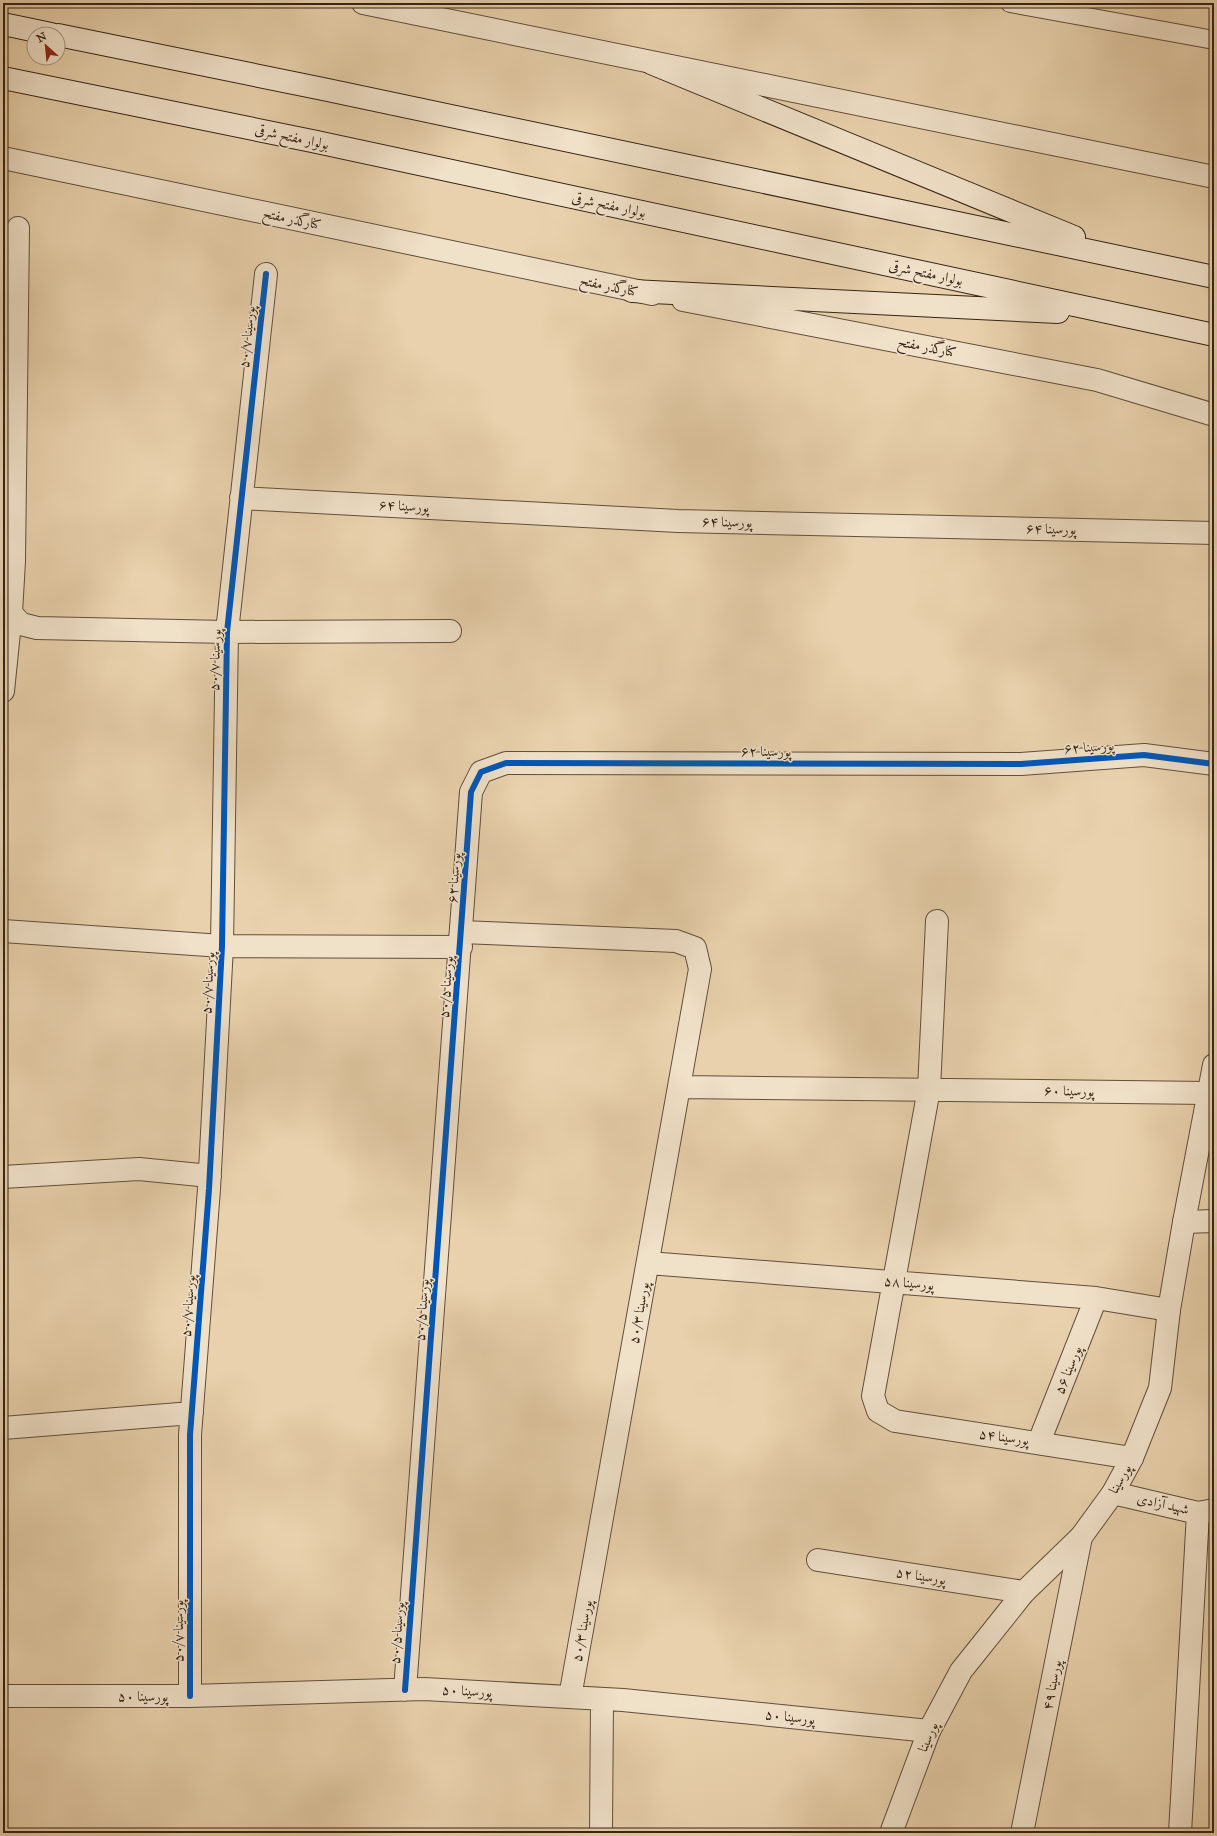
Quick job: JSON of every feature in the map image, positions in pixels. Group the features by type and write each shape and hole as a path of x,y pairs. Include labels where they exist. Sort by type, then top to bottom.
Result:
{"street":[{"path":"363,3 1214,177"},
{"path":"3,24 26,29"},
{"path":"66,38 331,91 1214,277"},
{"path":"651,63 1126,258"},
{"name":"بولوار مفتح شرقی","path":"3,78 328,144 1214,335"},
{"name":"کنارگذر مفتح","path":"3,158 632,291 1097,380 1214,415"},
{"path":"3,691 11,613 9,562 9,463 18,228"},
{"name":"پورسینا ۵۰/۷","path":"190,1696 190,1435 210,1176 222,946 227,632 266,274"},
{"path":"632,291 1124,316"},
{"name":"پورسینا ۶۴","path":"241,498 678,520 1214,533"},
{"path":"11,613 21,624 37,628 227,632 450,631"},
{"name":"پورسینا ۶۲","path":"462,939 472,792 481,772 506,763 1021,764 1144,755 1214,764"},
{"path":"894,1282 929,1089 937,920"},
{"path":"3,931 222,946 462,939"},
{"name":"پورسینا ۵۰/۳","path":"462,939 676,941 695,948 700,969 570,1697"},
{"name":"پورسینا ۵۰/۵","path":"405,1690 462,939"},
{"name":"پورسینا","path":"891,1833 929,1731 961,1671 1024,1592 1081,1537 1113,1493 1132,1458 1160,1388 1169,1310 1214,1065"},
{"name":"پورسینا ۶۰","path":"680,1087 1208,1093"},
{"path":"3,1177 139,1169 210,1176"},
{"path":"1184,1222 1214,1221"},
{"name":"پورسینا ۵۸","path":"648,1263 1096,1298 1169,1310"},
{"name":"پورسینا ۵۴","path":"894,1282 874,1396 878,1411 895,1421 1039,1442 1132,1458"},
{"name":"پورسینا ۵۶","path":"1039,1442 1096,1298"},
{"path":"3,1428 192,1413"},
{"name":"شهید آزادی","path":"1113,1493 1206,1511"},
{"path":"1180,1833 1206,1511"},
{"name":"پورسینا ۴۹","path":"1022,1833 1081,1537"},
{"name":"پورسینا ۵۲","path":"818,1560 1024,1592"},
{"name":"پورسینا ۵۰","path":"3,1696 190,1696 424,1689 602,1699 929,1731"},
{"path":"601,1833 602,1699"}],"lane":[{"path":"1010,3 1214,40"}],"cycle path":[{"path":"190,1696 190,1435 209,1189 222,946 227,632 266,274"},
{"path":"405,1690 471,792 481,772 506,763 1021,764 1144,755 1214,764"}]}
